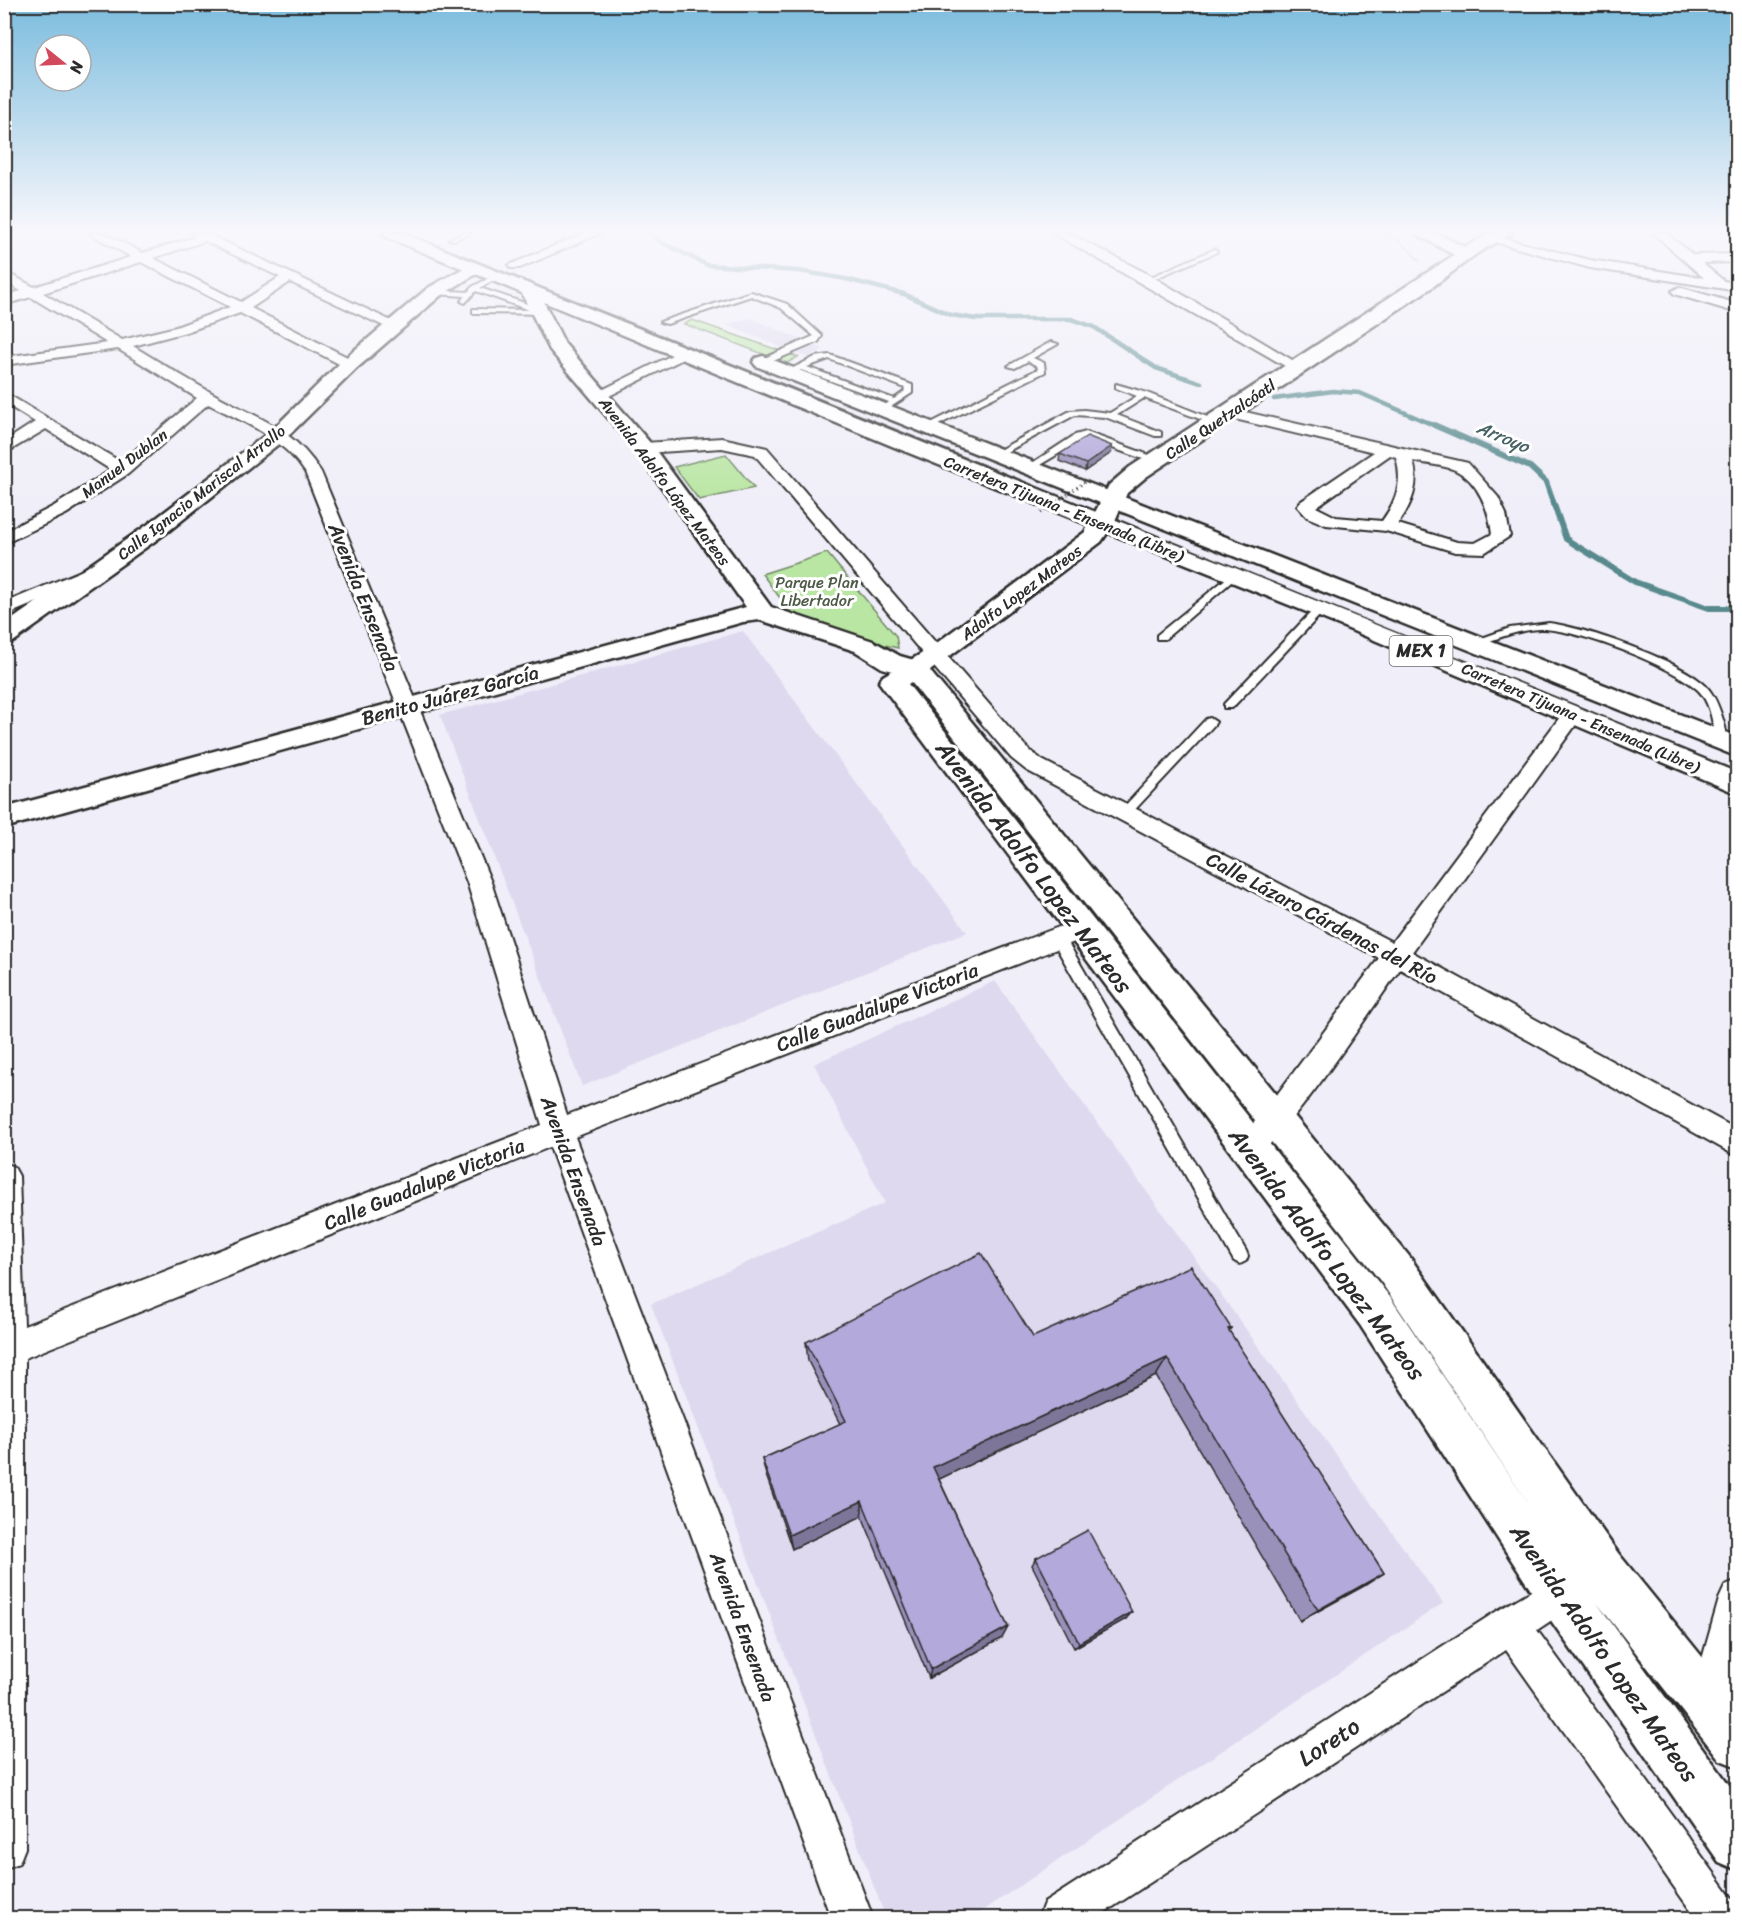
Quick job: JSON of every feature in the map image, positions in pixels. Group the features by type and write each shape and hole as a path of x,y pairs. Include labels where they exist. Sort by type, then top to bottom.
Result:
{"main road":[{"name":"Calle Ignacio Mariscal Arrollo","path":"4,637 101,568 279,434 350,364 399,323"},
{"name":"Avenida Adolfo López Mateos","path":"546,323 558,346 644,448 762,612"},
{"name":"Carretera Tijuana - Ensenada (Libre)","path":"607,323 1320,609 1737,783"},
{"path":"666,323 687,332"},
{"name":"Calle Quetzalcóatl","path":"1103,523 1111,498 1123,484 1365,323"},
{"name":"Carretera Tijuana - Ensenada (Libre)","path":"741,353 763,362 795,370 889,406 927,427 1730,745"},
{"name":"Adolfo Lopez Mateos","path":"908,667 1093,537 1103,523"},
{"path":"762,612 864,646 908,667"},
{"name":"Benito Juárez García","path":"4,818 710,623 762,612"},
{"name":"Avenida Adolfo Lopez Mateos","path":"908,667 1069,934 1261,1134 1395,1269 1601,1570 1737,1742"},
{"name":"Avenida Adolfo Lopez Mateos","path":"908,667 1261,1134 1560,1592 1737,1844"}],"street":[{"name":"Avenida Ensenada","path":"86,323 207,397 279,434 304,458 313,472 479,882 558,1131 852,1918"},
{"path":"4,362 124,345 194,323"},
{"path":"269,323 350,364"},
{"path":"388,323 395,326"},
{"path":"1221,323 1297,367"},
{"path":"600,394 682,354"},
{"path":"4,396 122,470"},
{"name":"Manuel Dublan","path":"4,539 60,510 122,470 207,397"},
{"path":"1222,417 1395,452 1462,467 1485,488 1498,513 1501,536 1478,549 1455,547 1387,526 1313,515 1306,506 1395,452"},
{"path":"4,449 46,422"},
{"path":"644,448 722,443 760,451 908,667"},
{"path":"1387,526 1404,502 1409,472 1395,452"},
{"path":"4,610 101,568"},
{"name":"Calle Lázaro Cárdenas del Río","path":"908,667 1048,774 1397,956 1737,1145"},
{"path":"1261,1134 1397,956 1574,714"},
{"name":"Calle Guadalupe Victoria","path":"7,1350 558,1131 1069,934"},
{"path":"4,1176 7,1350 4,1848"},
{"name":"Loreto","path":"1059,1918 1510,1624 1560,1592 1601,1570"},
{"path":"1708,1705 1737,1599"},
{"path":"1510,1624 1721,1918"}],"lane":[{"path":"763,362 815,340 818,336 803,323"},
{"path":"1012,366 1054,344"},
{"path":"795,370 818,359 830,357 909,387 910,391 889,406"},
{"path":"927,427 1042,370 1041,365 1028,357"},
{"path":"1119,386 1222,417"},
{"path":"1112,415 1144,395"},
{"path":"996,454 1073,412 1086,411 1112,415 1158,434"},
{"path":"1030,467 1086,435 1157,461"},
{"path":"1161,637 1234,575"},
{"path":"1228,706 1320,609"},
{"path":"1473,643 1526,627 1551,626 1578,632 1682,672 1703,688 1730,745"},
{"path":"1124,814 1210,722"},
{"path":"1069,934 1240,1256"}],"path":[{"path":"1041,513 1086,481"}],"shaded area":[{"path":"761,323 824,349 808,358 726,325"},
{"path":"743,631 967,932 582,1086 440,715"},
{"path":"995,981 1443,1603 972,1918 886,1918 651,1304 885,1203 814,1064"}],"green space":[{"path":"700,323 798,357 787,363 684,324"},
{"path":"726,454 754,488 699,500 674,467"},
{"name":"Parque Plan Libertador","path":"827,553 896,636 898,648 801,626 762,574"}],"building":[{"path":"1087,436 1112,446 1086,464 1060,454"},
{"path":"981,1253 1033,1337 1191,1266 1231,1328 1228,1329 1384,1573 1318,1610 1167,1358 933,1467 1008,1627 931,1669 862,1501 789,1535 762,1459 846,1421 806,1342"},
{"path":"1088,1530 1132,1612 1079,1643 1036,1558"}],"waterway":[{"name":"Arroyo","path":"1082,323 1094,327 1156,368 1201,383"},
{"name":"Arroyo","path":"1274,399 1333,391 1360,393 1438,427"},
{"name":"Arroyo","path":"1434,425 1530,467 1546,482 1566,539 1635,582 1709,608 1738,608"}]}
